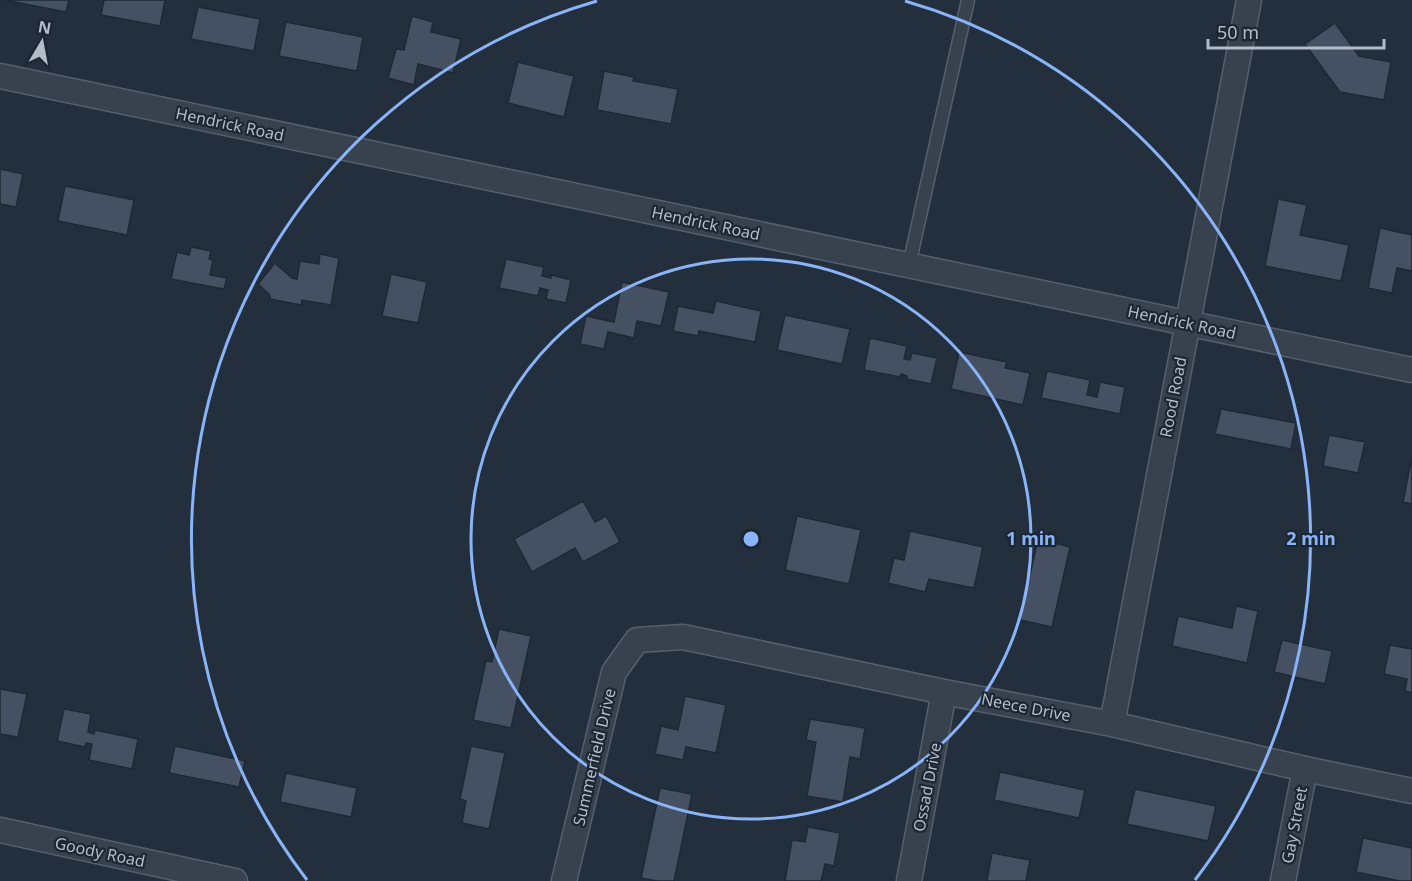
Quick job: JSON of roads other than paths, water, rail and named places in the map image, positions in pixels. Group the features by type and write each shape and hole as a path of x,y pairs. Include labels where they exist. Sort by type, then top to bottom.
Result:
{"street":[{"name":"Rood Road","path":"1112,724 1186,323 1249,0"},
{"name":"Hendrick Road","path":"0,76 1412,370"},
{"name":"Neece Drive","path":"637,640 683,637 944,692 1112,724 1305,769 1412,791"},
{"name":"Summerfield Drive","path":"564,881 614,672 637,640"},
{"name":"Ossad Drive","path":"909,881 944,692"},
{"name":"Gay Street","path":"1283,881 1305,769"},
{"name":"Goody Road","path":"0,830 234,881"}],"lane":[{"path":"909,265 968,0"}]}
